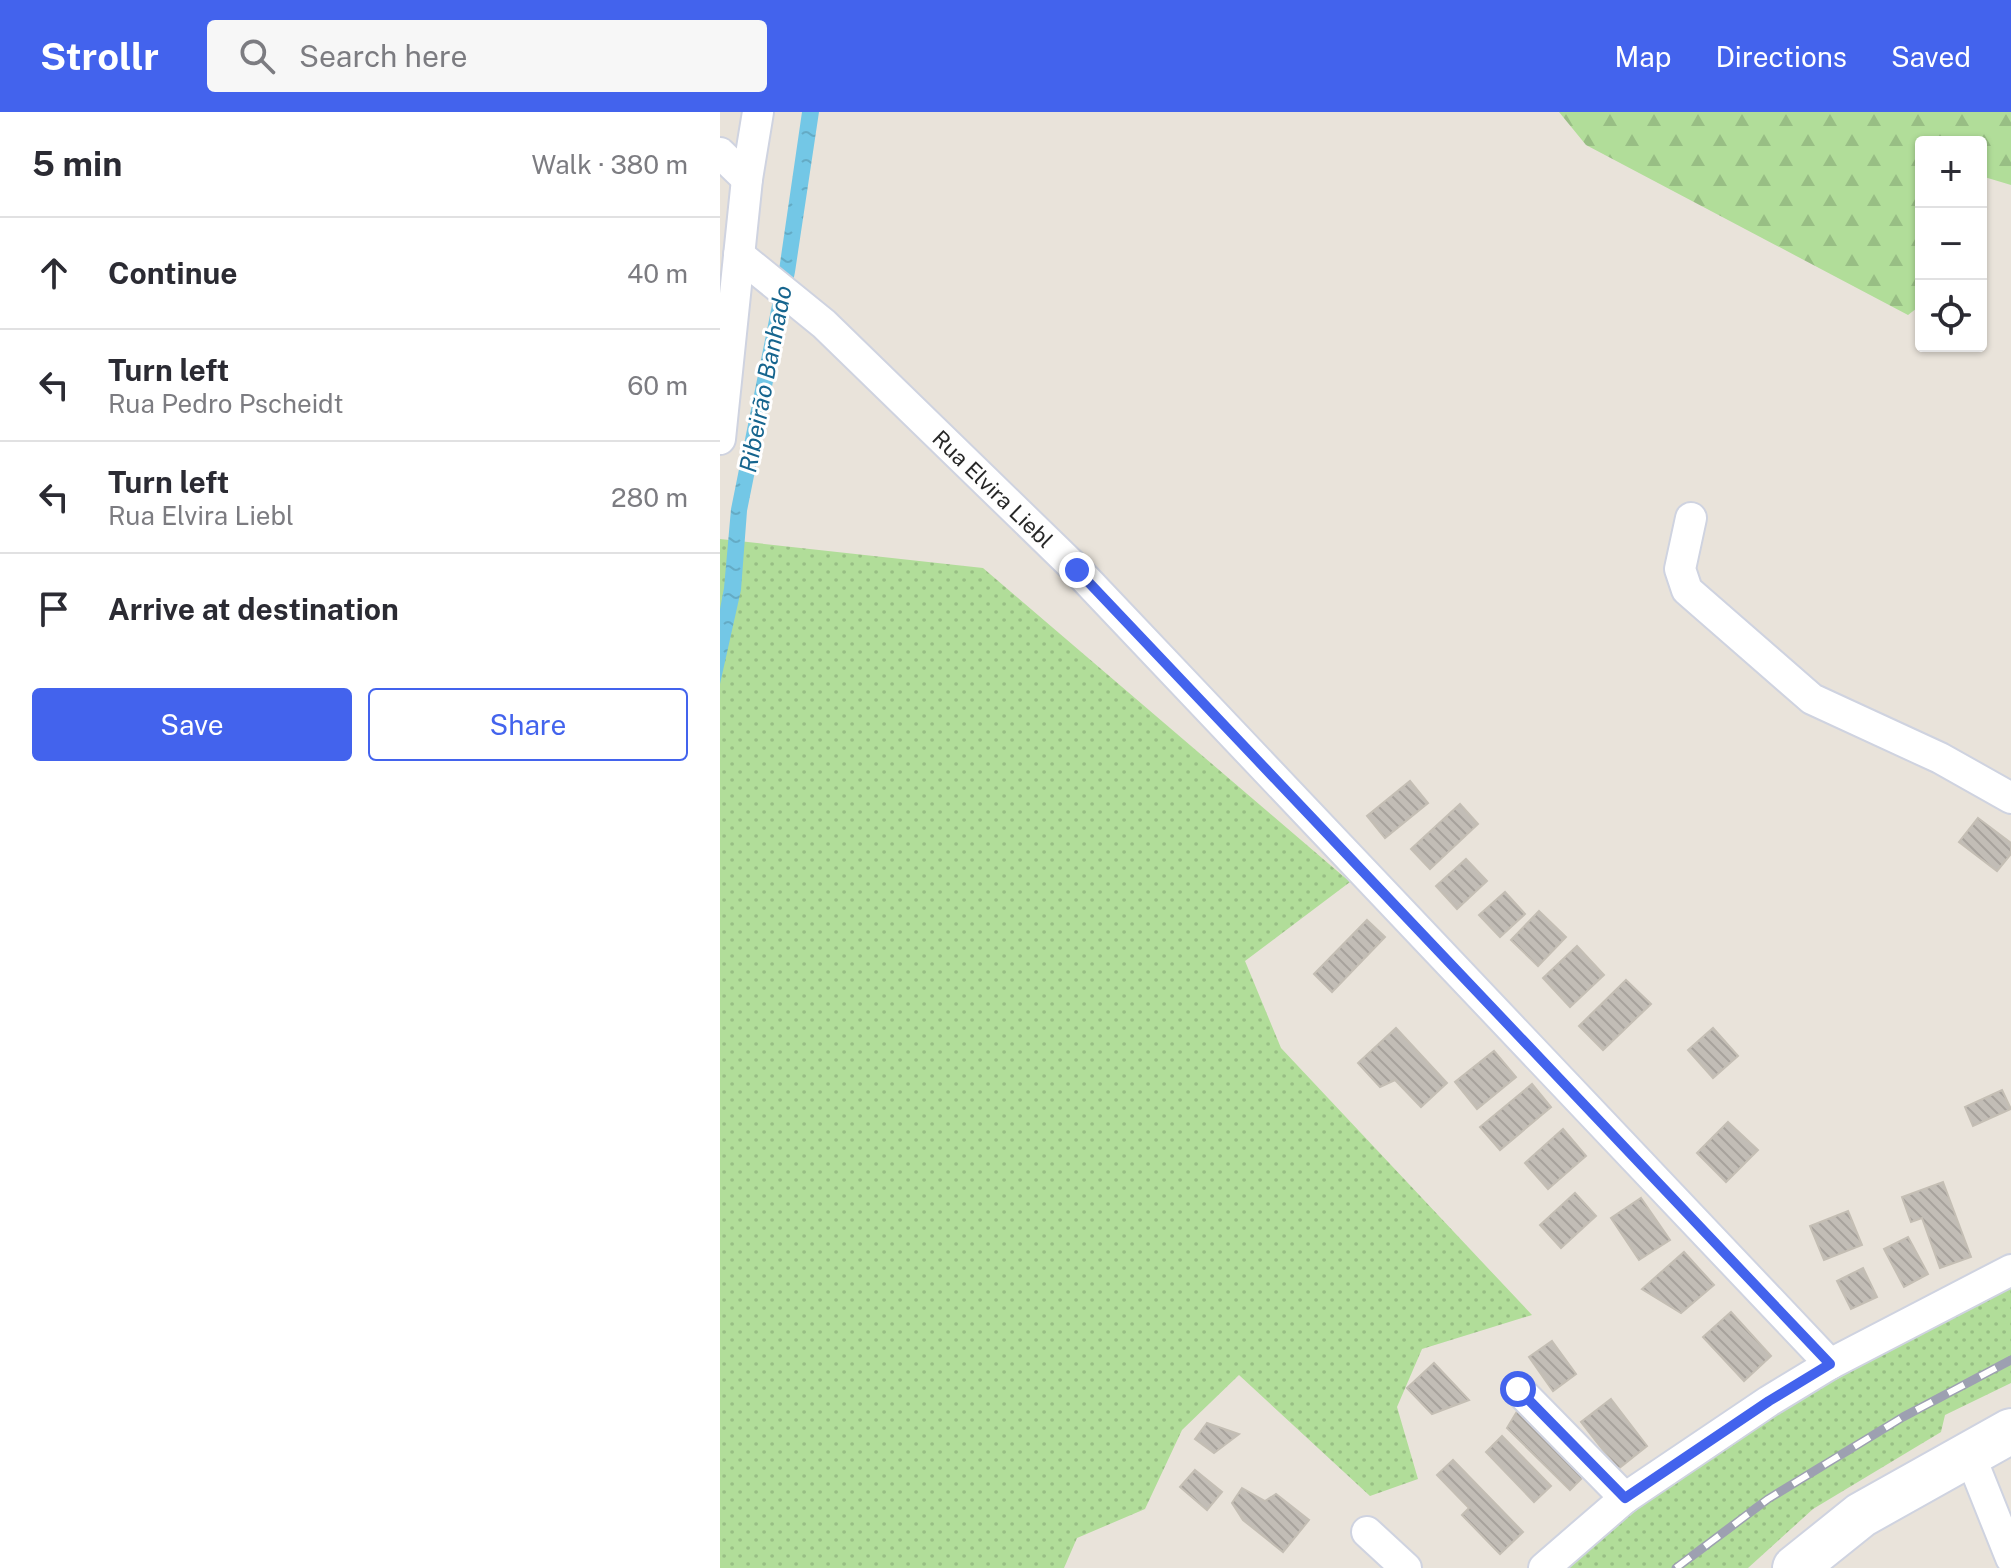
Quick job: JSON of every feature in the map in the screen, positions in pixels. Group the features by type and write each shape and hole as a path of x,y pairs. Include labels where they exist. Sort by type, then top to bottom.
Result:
{"main road":[{"path":"1795,1568 1861,1515 2011,1431"}],"street":[{"path":"720,439 747,179 758,112"},
{"path":"720,153 747,179"},
{"name":"Rua Elvira Liebl","path":"739,255 824,324 1077,570 1830,1364"},
{"path":"1691,518 1680,569 1687,590 1812,699 1940,758 2011,798"},
{"path":"1544,1568 1625,1498 1769,1401 1830,1364 2011,1270"},
{"path":"1518,1389 1625,1498"},
{"path":"1969,1453 2011,1558"},
{"path":"1367,1532 1406,1568"}],"green space":[{"path":"1559,112 2011,112 2011,185 1987,178 1987,136 1915,136 1915,310 1908,315 1586,145"},
{"path":"720,539 983,568 1350,882 1245,961 1281,1048 1532,1315 1422,1349 1397,1407 1418,1479 1370,1496 1239,1375 1182,1430 1145,1509 1077,1538 1064,1568 720,1568"},
{"path":"2011,1270 2011,1383 1945,1415 1941,1432 1813,1509 1748,1568 1544,1568 1625,1498"}],"water":[{"name":"Ribeirão Banhado","path":"802,112 819,112 795,272 747,511 741,590 720,684 720,609 731,509 779,270"}],"building":[{"path":"1410,781 1428,803 1385,838 1367,816"},
{"path":"1460,804 1478,824 1430,869 1411,849"},
{"path":"1978,818 2011,843 2011,854 1997,871 1959,842"},
{"path":"1466,859 1487,881 1457,909 1436,886"},
{"path":"1505,892 1525,914 1500,937 1479,915"},
{"path":"1539,911 1566,937 1538,966 1511,940"},
{"path":"1367,920 1385,937 1332,992 1314,974"},
{"path":"1577,946 1604,975 1570,1007 1543,978"},
{"path":"1626,980 1651,1004 1603,1050 1579,1026"},
{"path":"1396,1028 1447,1083 1421,1107 1395,1080 1380,1087 1358,1063"},
{"path":"1713,1028 1738,1056 1713,1078 1688,1050"},
{"path":"1494,1051 1516,1077 1477,1109 1455,1082"},
{"path":"1532,1084 1551,1107 1500,1150 1480,1127"},
{"path":"2002,1090 2011,1109 1973,1126 1965,1107"},
{"path":"1728,1122 1758,1150 1726,1182 1697,1153"},
{"path":"1563,1129 1586,1156 1548,1189 1525,1163"},
{"path":"1943,1182 1971,1257 1940,1268 1922,1218 1911,1222 1902,1197"},
{"path":"1575,1193 1596,1216 1561,1248 1540,1225"},
{"path":"1641,1198 1670,1240 1639,1260 1611,1218"},
{"path":"1848,1211 1862,1245 1824,1260 1810,1226"},
{"path":"1908,1237 1928,1274 1904,1287 1884,1249"},
{"path":"1684,1252 1714,1285 1681,1313 1642,1289"},
{"path":"1863,1268 1877,1297 1851,1309 1837,1281"},
{"path":"1731,1312 1771,1356 1744,1381 1703,1337"},
{"path":"1552,1341 1576,1374 1553,1391 1529,1357"},
{"path":"1434,1363 1469,1400 1432,1414 1407,1388"},
{"path":"1611,1399 1647,1446 1618,1469 1581,1422"},
{"path":"1519,1408 1586,1474 1570,1490 1507,1428"},
{"path":"1207,1423 1239,1434 1214,1453 1195,1439"},
{"path":"1502,1436 1551,1486 1534,1502 1486,1452"},
{"path":"1453,1460 1523,1532 1500,1554 1462,1515 1469,1508 1437,1475"},
{"path":"1195,1470 1222,1492 1207,1510 1180,1487"},
{"path":"1242,1488 1265,1501 1276,1494 1309,1520 1283,1552 1243,1520 1232,1503"}],"railway":[{"path":"1676,1568 1768,1499 1903,1417 2011,1360"}],"route":[{"path":"1077,570 1830,1364 1769,1401 1625,1498 1518,1389"}]}
